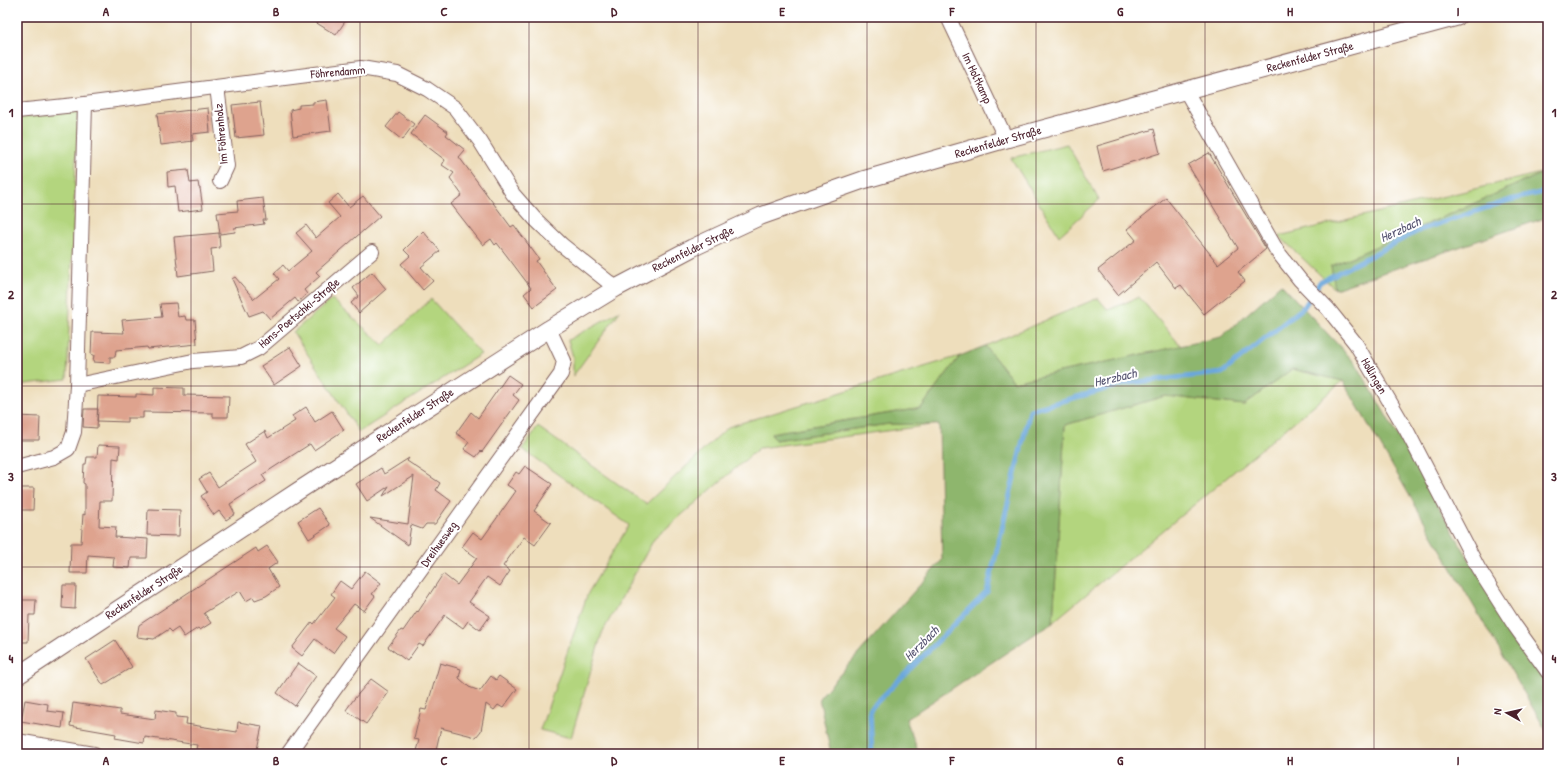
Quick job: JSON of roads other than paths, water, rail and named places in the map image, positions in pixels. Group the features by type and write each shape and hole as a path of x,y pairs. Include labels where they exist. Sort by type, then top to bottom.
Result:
{"street":[{"name":"Im Holtkamp","path":"948,17 1006,139"},
{"name":"Reckenfelder Straße","path":"17,676 291,495 549,329 616,288 692,248 761,216 863,180 1006,139 1457,17"},
{"name":"Föhrendamm","path":"17,112 361,68 398,74 421,86 455,108 480,141 513,194 562,245 616,288"},
{"name":"Im Föhrenholz","path":"217,87 227,166 220,181"},
{"name":"Hollingen","path":"1186,91 1276,251 1307,287 1323,302 1356,344 1407,431 1478,568 1515,626 1548,672"},
{"path":"17,467 54,457 68,448 74,432 77,385 85,104"},
{"name":"Hans-Poetschki-Straße","path":"77,385 193,360 241,357 259,348 372,252"},
{"name":"Dreihuesweg","path":"288,754 561,374 564,361 549,329"},
{"path":"17,741 94,754"}],"waterway":[{"name":"Herzbach","path":"872,754 870,709 987,592 1030,410 1128,383 1222,373 1304,307 1320,282 1420,230 1510,200 1548,191"}]}
